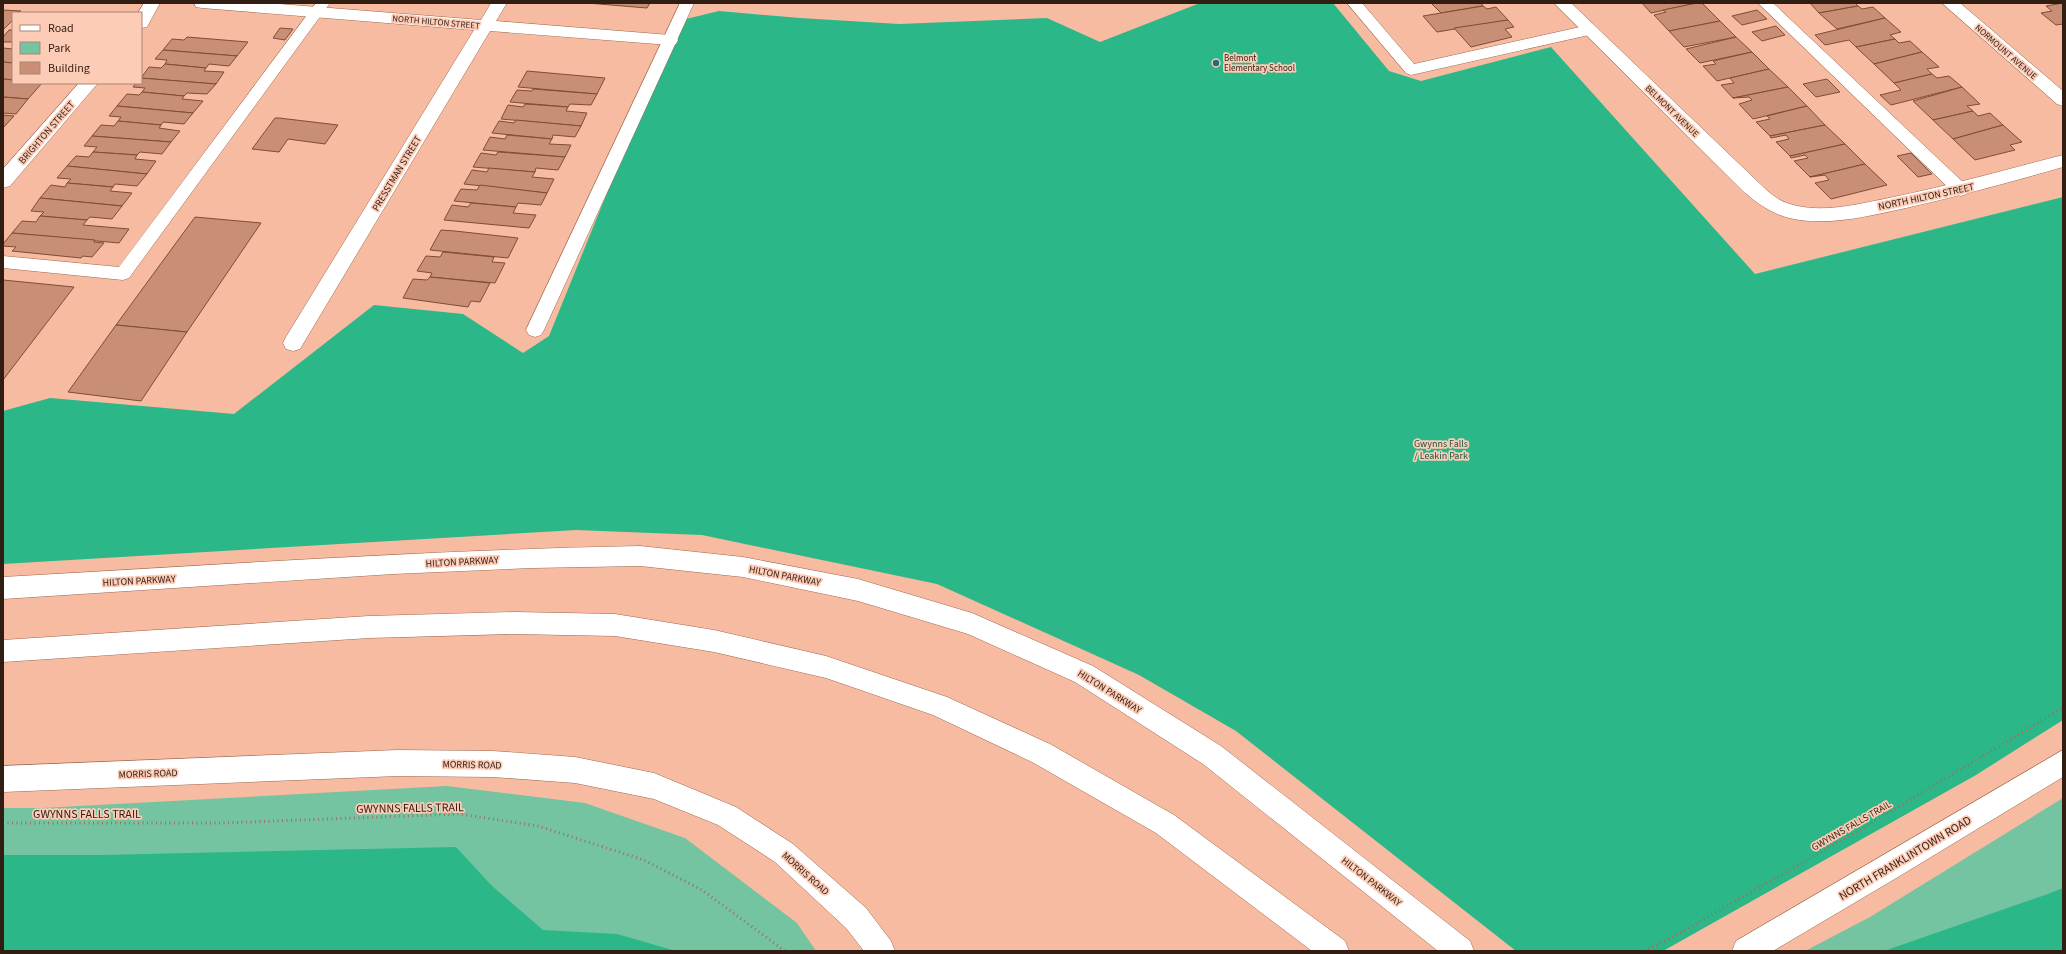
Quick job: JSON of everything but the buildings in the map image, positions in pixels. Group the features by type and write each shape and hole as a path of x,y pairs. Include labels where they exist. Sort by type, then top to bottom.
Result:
{"street":[{"path":"142,21 152,3"},
{"name":"NORTH HILTON STREET","path":"202,3 320,8 486,26 670,40"},
{"name":"PRESSTMAN STREET","path":"293,343 499,3"},
{"name":"BELMONT AVENUE","path":"1562,3 1751,187 1768,202 1788,211"},
{"name":"NORMOUNT AVENUE","path":"1950,3 2063,100"},
{"name":"BRIGHTON STREET","path":"3,181 88,84"},
{"name":"NORTH HILTON STREET","path":"1788,211 1811,215 1836,215 1960,190 2063,161"},
{"name":"HILTON PARKWAY","path":"3,588 393,564 532,558 640,556 744,567 858,590 972,624 1084,674 1212,755 1451,944"},
{"path":"3,651 369,627 514,623 615,625 714,641 826,667 931,702 1041,753 1165,824 1335,951"},
{"name":"MORRIS ROAD","path":"3,779 398,763 493,764 576,770 654,786 727,816 784,853 856,918 881,951"},
{"name":"NORTH FRANKLINTOWN ROAD","path":"1746,951 1889,868 2063,763"}],"lane":[{"path":"535,330 687,3"},
{"path":"1354,3 1411,70 1589,30"},
{"path":"1765,3 1960,190"},
{"path":"3,262 123,274 320,8"}],"path":[{"name":"GWYNNS FALLS TRAIL","path":"1644,951 1673,937 1858,831 2063,708"},
{"name":"GWYNNS FALLS TRAIL","path":"3,823 222,823 460,814 530,825 644,860 702,890 785,951"}],"green space":[{"name":"Gwynns Falls / Leakin Park","path":"1200,3 1333,3 1389,71 1421,81 1551,47 1755,274 2063,197 2063,720 1976,775 1663,951 1516,951 1236,731 1139,675 937,584 702,535 576,530 3,564 3,411 50,398 234,414 374,305 463,314 523,353 549,336 607,193 686,19 719,11 899,24 1047,18 1100,42"},
{"path":"447,786 585,803 685,838 797,923 816,951 3,951 3,808 42,808"},
{"path":"2063,798 2063,951 1805,951 1870,917"},
{"path":"456,847 491,885 543,930 617,934 676,951 3,951 3,855 104,855"},
{"path":"2063,888 2063,951 1884,951 2048,894"}],"place":[{"name":"Belmont Elementary School","path":"1216,63"}]}
